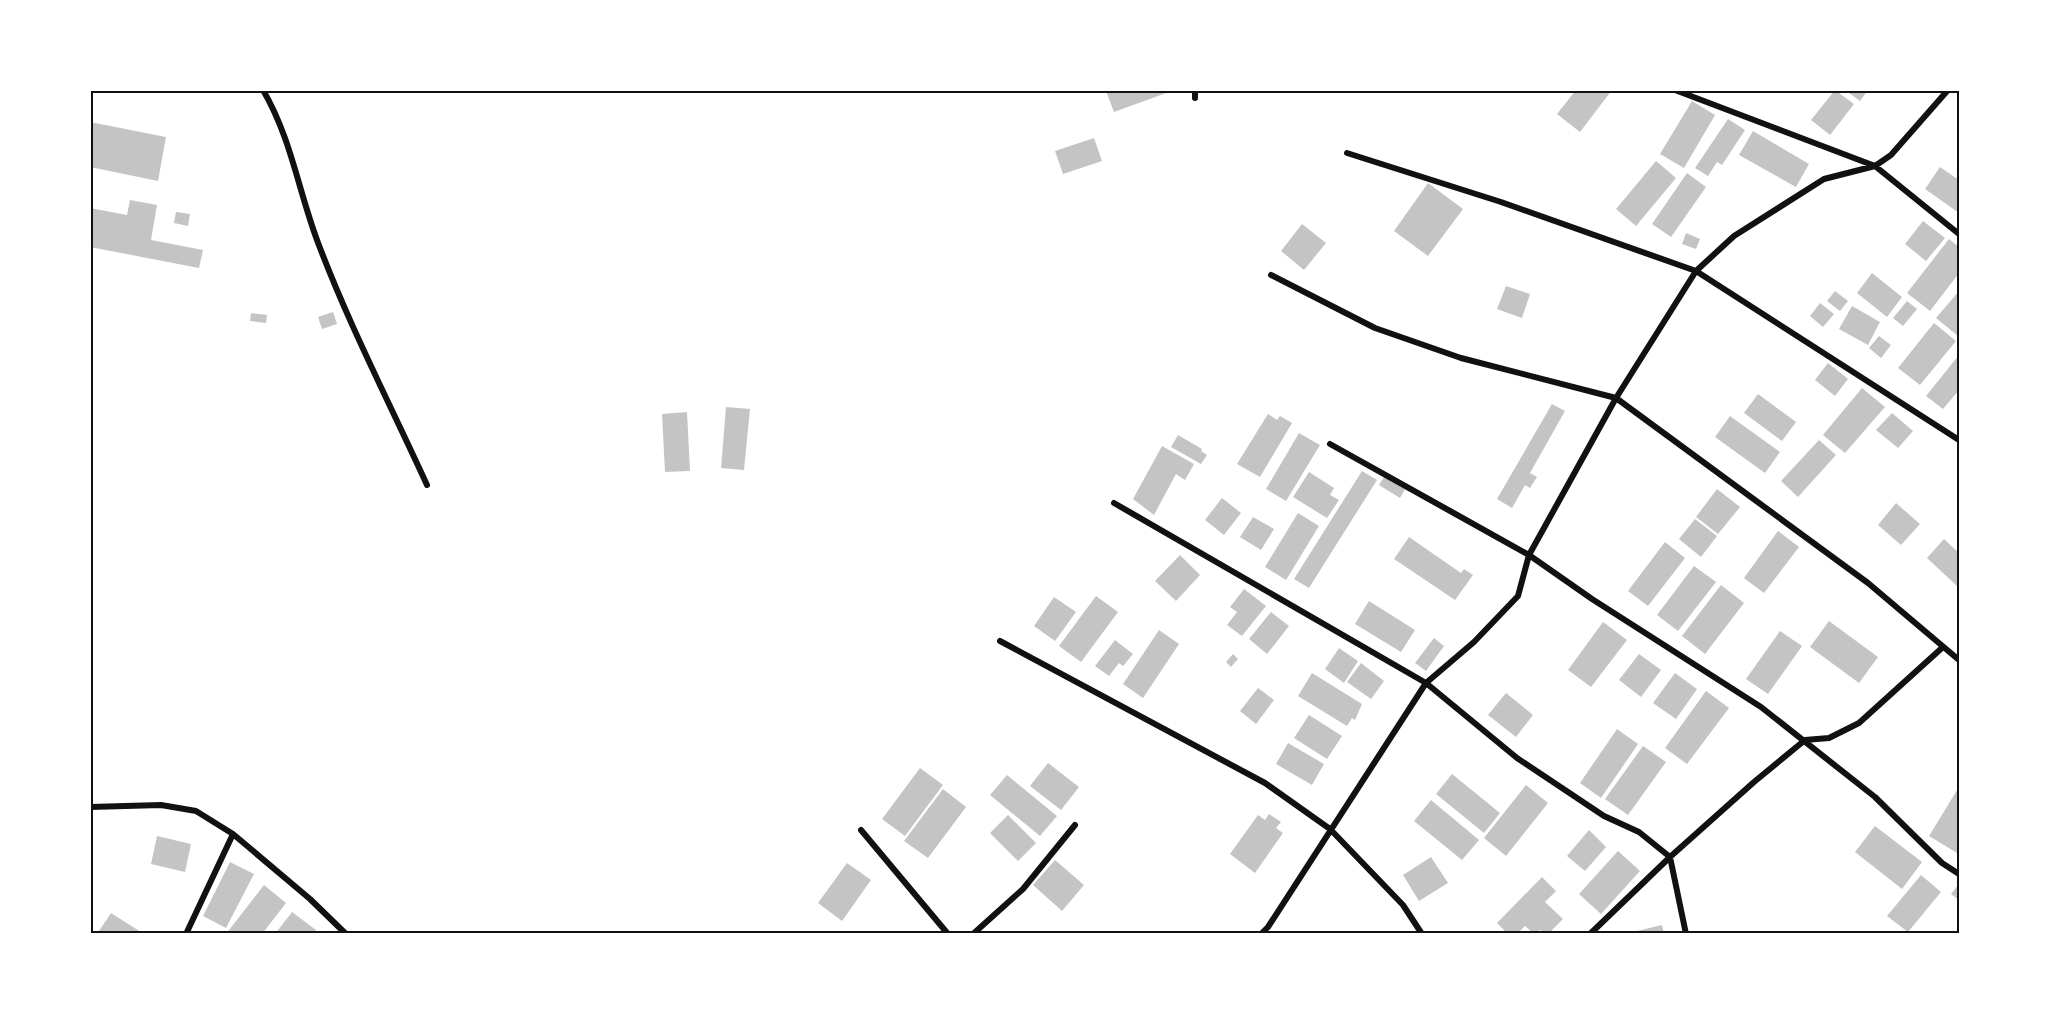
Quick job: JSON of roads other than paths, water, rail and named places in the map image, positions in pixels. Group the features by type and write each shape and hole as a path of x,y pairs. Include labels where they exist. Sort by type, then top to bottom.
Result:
{"street":[{"path":"263,90 296,163 316,238 336,288 427,485"},
{"path":"1195,90 1195,98"},
{"path":"1675,90 1875,166 1959,234"},
{"path":"1695,97 1700,90"},
{"path":"1261,934 1268,927 1426,683 1474,642 1518,596 1529,555 1616,398 1695,271 1734,236 1824,179 1875,166 1891,155 1948,90"},
{"path":"1347,153 1501,202 1695,271 1959,440"},
{"path":"1271,275 1375,328 1461,358 1616,398 1869,583 1959,660"},
{"path":"1330,444 1529,555 1592,599 1761,707 1875,797 1942,863 1959,874"},
{"path":"1114,502 1426,683 1517,758 1604,816 1639,832 1670,857 1686,934"},
{"path":"1000,641 1265,783 1330,829 1403,905 1422,934"},
{"path":"1590,934 1670,857 1805,740 1829,738 1859,723 1943,647"},
{"path":"90,807 161,805 196,811 233,834 310,899 346,934"},
{"path":"973,934 1023,889 1075,825"},
{"path":"861,830 948,934"},
{"path":"186,934 233,834"}]}
